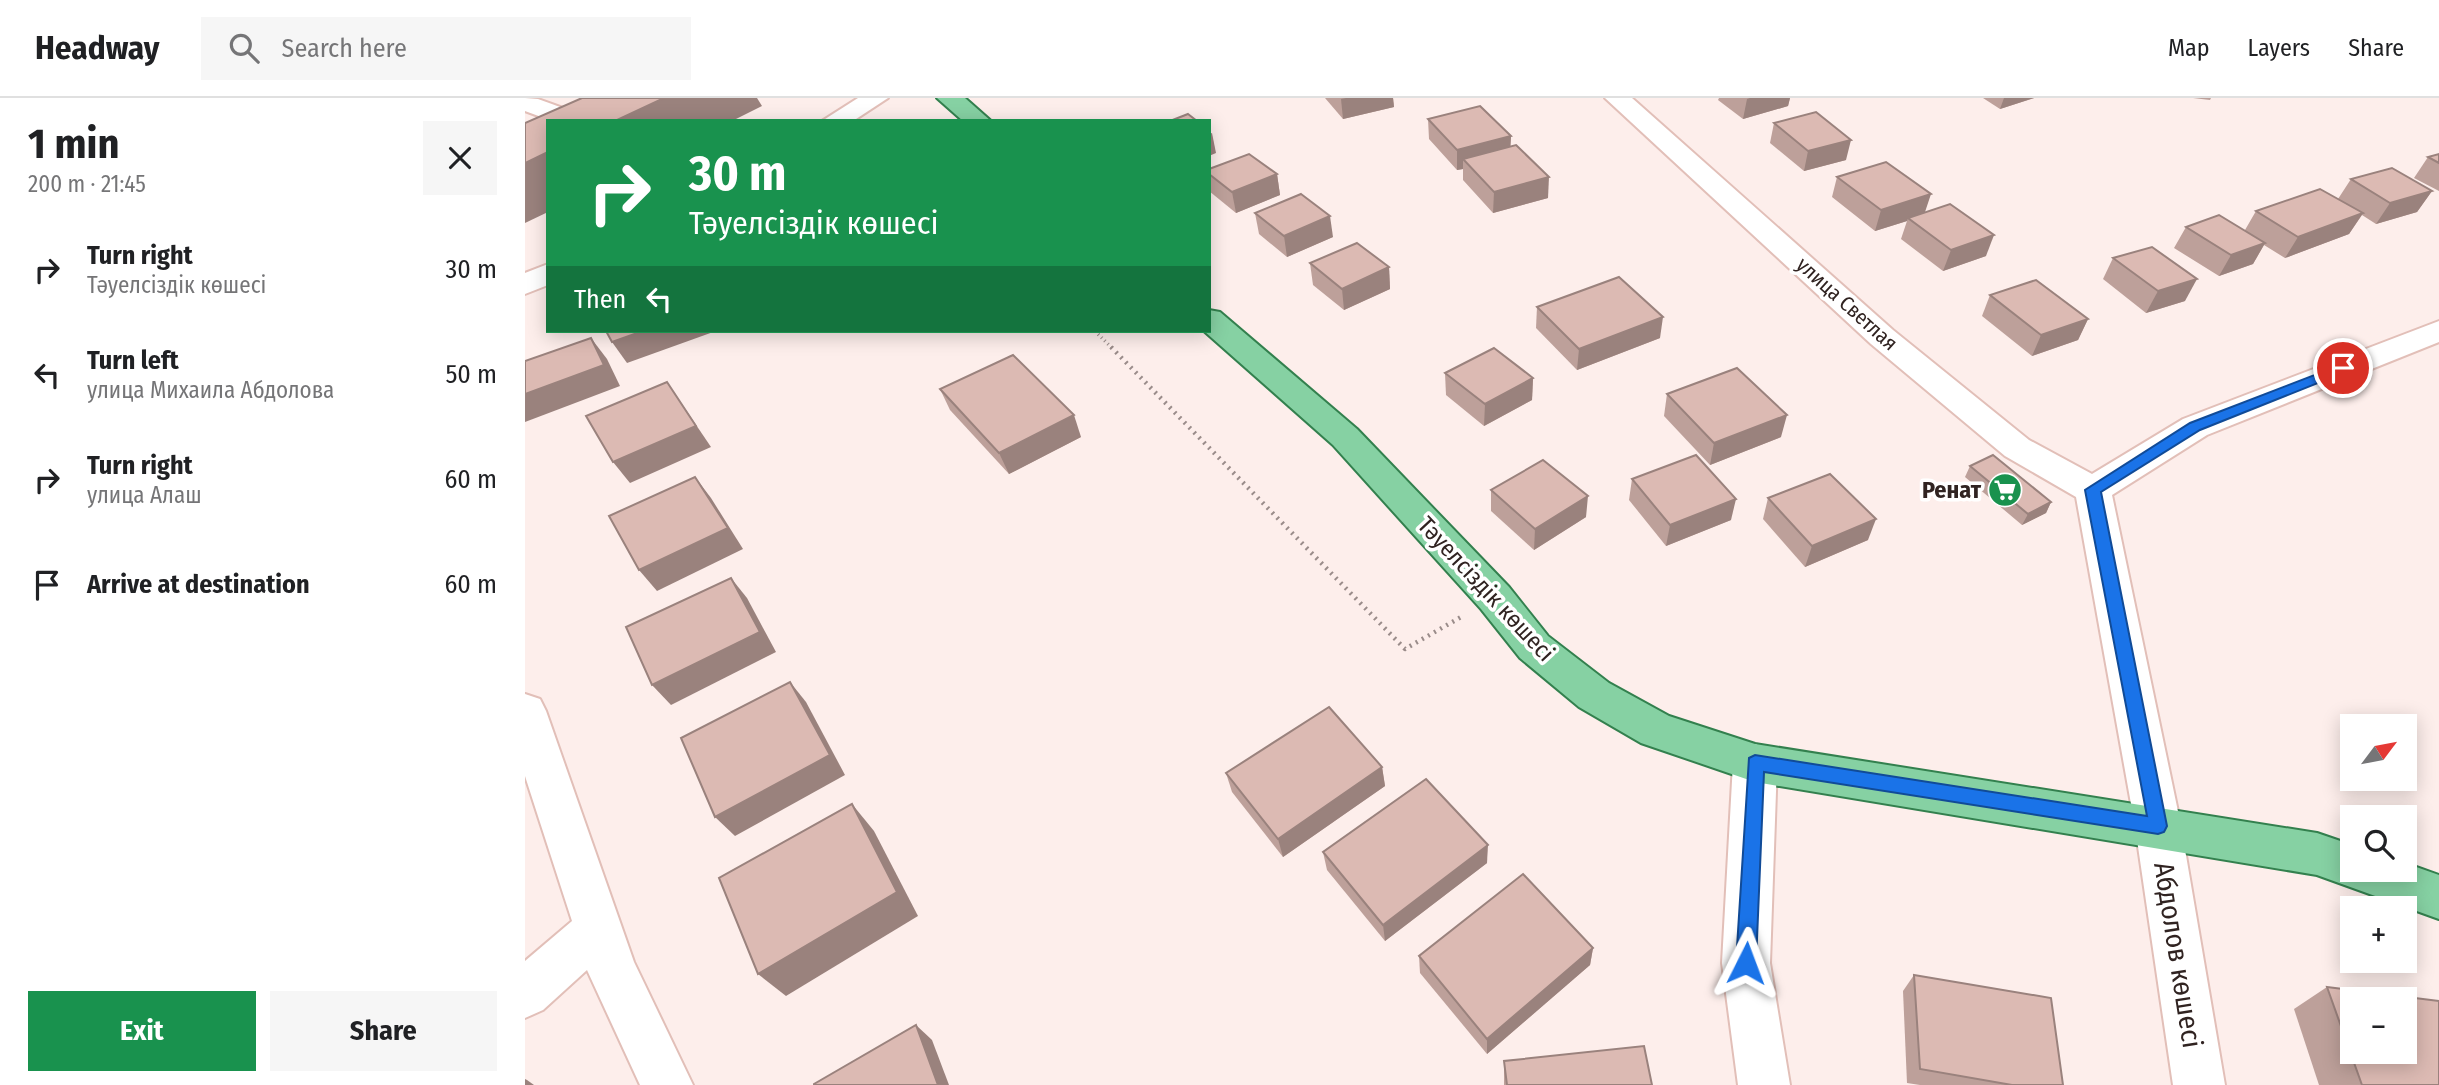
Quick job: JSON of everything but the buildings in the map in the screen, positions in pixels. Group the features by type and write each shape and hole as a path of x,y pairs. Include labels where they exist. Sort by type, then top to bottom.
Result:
{"main road":[{"path":"949,98 976,119"},
{"name":"Тәуелсіздік көшесі","path":"1211,321 1345,437 1495,598 1534,647 1594,695 1656,730 1755,763 2158,826 2317,854 2340,862"},
{"path":"2397,882 2439,897"}],"street":[{"path":"838,119 876,98"},
{"name":"улица Светлая","path":"1617,98 1882,337 2017,448 2093,490"},
{"path":"529,104 570,119"},
{"path":"525,285 546,274"},
{"path":"2093,490 2195,426 2439,331"},
{"name":"Абдолов көшесі","path":"2093,490 2158,826 2190,1043 2199,1085"},
{"path":"525,711 613,970 667,1085"},
{"path":"1755,763 1746,963 1764,1085"},
{"path":"525,993 599,928"}],"path":[{"path":"1097,333 1405,649 1495,598"}],"place":[{"name":"Ренат","path":"2005,490"}],"route":[{"path":"1746,963 1755,763 2158,826 2093,490 2195,426 2343,368"}]}
